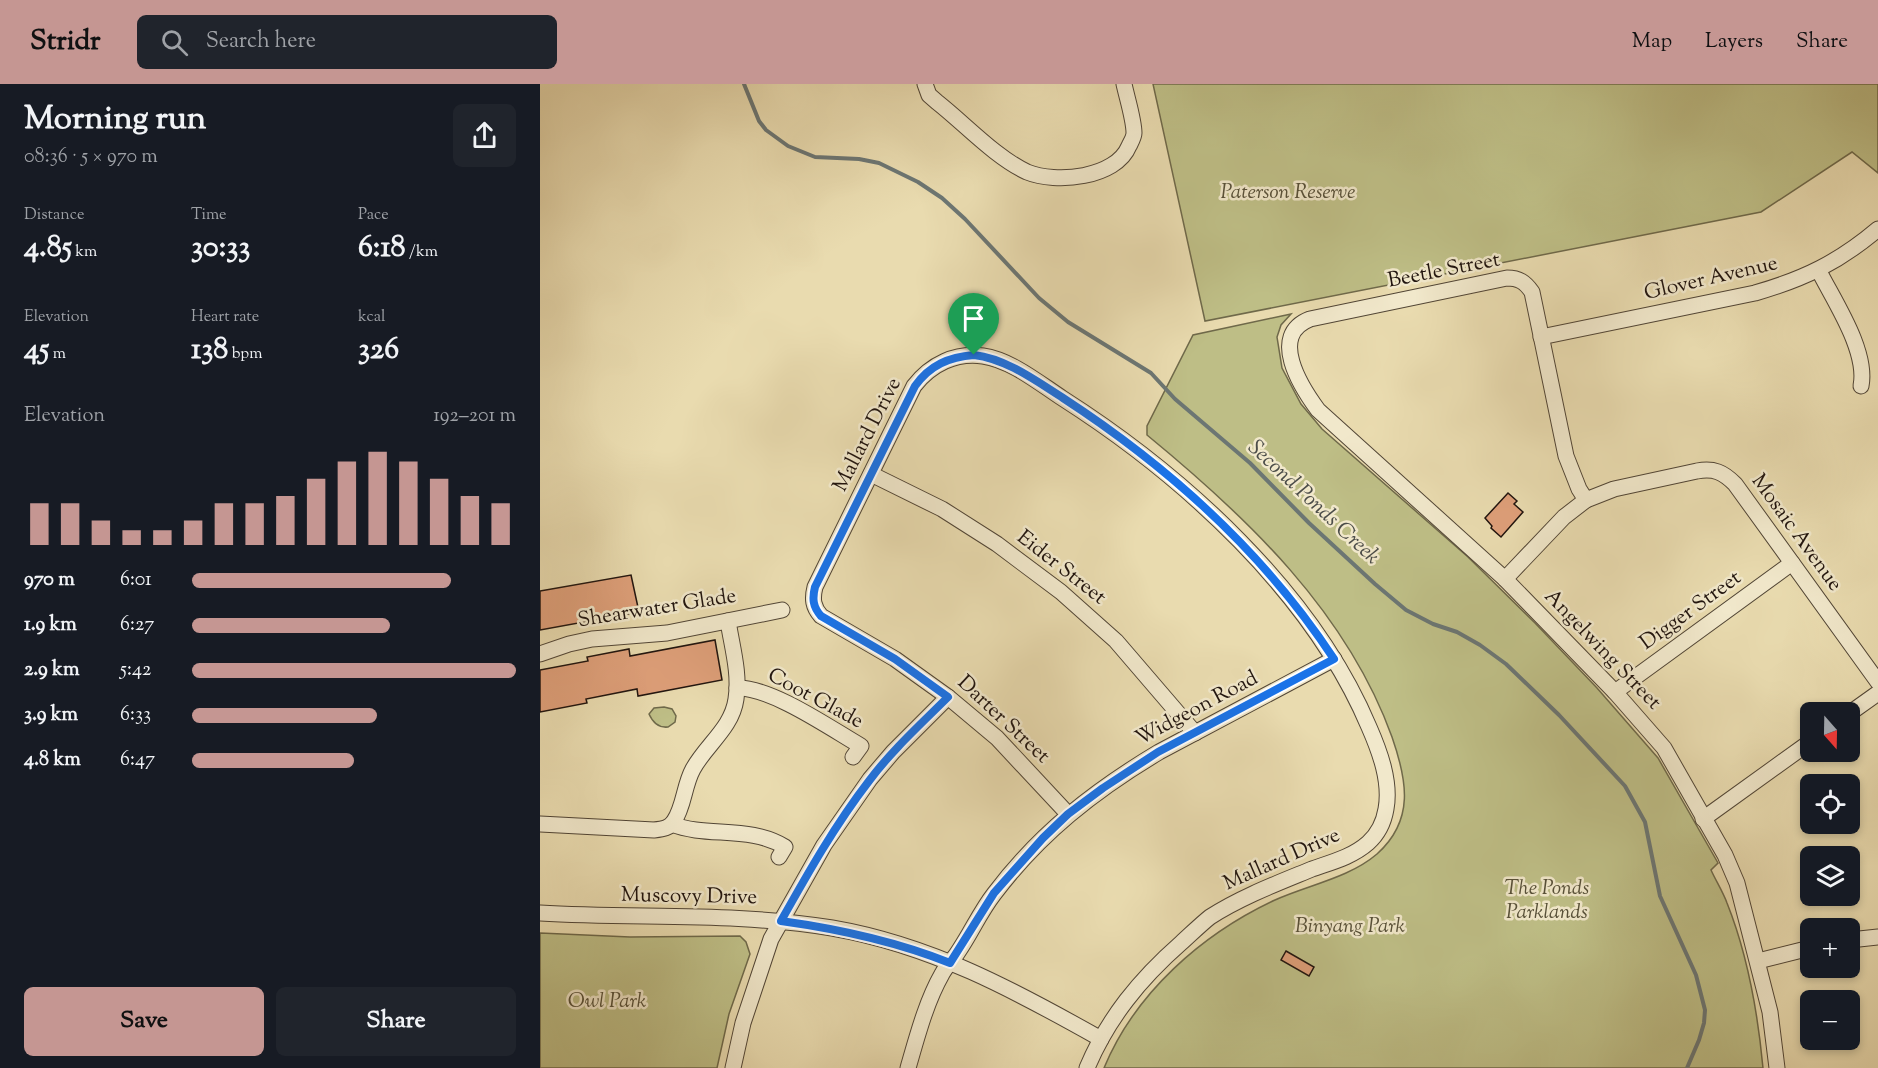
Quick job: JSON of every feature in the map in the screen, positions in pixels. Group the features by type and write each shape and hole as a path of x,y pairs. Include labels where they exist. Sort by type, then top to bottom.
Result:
{"street":[{"path":"925,84 929,94 936,102 994,149 1026,171 1044,177 1082,176 1114,165 1126,154 1134,134 1124,84"},
{"name":"Glover Avenue","path":"1541,337 1755,293 1801,279 1852,251 1878,230"},
{"path":"1819,271 1856,346 1863,374 1861,386"},
{"name":"Beetle Street","path":"1293,331 1301,322 1496,280 1516,278 1527,285 1532,292 1566,456 1579,489 1586,500"},
{"name":"Angelwing Street","path":"1293,331 1289,341 1293,364 1303,388 1318,410 1505,579 1615,692 1664,748 1725,855 1737,883 1770,1012 1777,1068"},
{"name":"Mallard Drive","path":"814,605 815,587 915,386 930,369 950,358 974,355 995,359 1044,386 1100,423 1183,487 1266,570 1303,615 1334,659 1359,703 1381,759 1388,792 1384,816 1379,828 1366,845 1340,860 1314,868 1253,894 1210,918 1158,963 1124,1001 1087,1068"},
{"name":"Mosaic Avenue","path":"1505,579 1564,517 1586,500 1614,489 1697,471 1709,469 1719,471 1735,484 1878,682"},
{"name":"Eider Street","path":"871,474 942,509 997,544 1061,592 1122,648 1195,733"},
{"name":"Digger Street","path":"1615,692 1792,563"},
{"name":"Darter Street","path":"814,605 821,616 895,659 948,697 997,738 1068,814"},
{"name":"Shearwater Glade","path":"540,654 592,639 651,635 782,610"},
{"path":"540,824 654,830 672,824 678,814 687,780 694,766 732,714 737,688 728,621"},
{"name":"Widgeon Road","path":"908,1068 926,1012 942,974 994,893 1036,844 1068,814 1131,769 1334,659"},
{"name":"Coot Glade","path":"737,688 750,689 788,705 861,746 853,758"},
{"path":"1860,706 1878,693"},
{"path":"733,1068 753,991 771,939 824,845 870,779 893,752 948,697"},
{"path":"1703,819 1800,749"},
{"path":"672,824 682,828 731,831 776,841 785,847 779,857"},
{"name":"Muscovy Drive","path":"540,913 631,917 719,917 781,921 876,938 917,950 1005,986 1101,1039"},
{"path":"1860,938 1878,937"},
{"path":"1758,961 1800,950"}],"green space":[{"name":"Paterson Reserve","path":"1153,84 1878,84 1878,173 1852,152 1761,212 1205,321"},
{"name":"The Ponds Parklands","path":"1291,314 1281,325 1277,337 1282,368 1301,404 1322,429 1468,557 1535,623 1597,688 1658,758 1718,863 1711,870 1724,895 1746,963 1755,1006 1763,1068 1104,1068 1117,1041 1152,991 1197,948 1248,914 1275,900 1341,875 1366,862 1389,841 1402,813 1404,784 1392,737 1373,691 1349,649 1321,608 1257,534 1221,499 1147,435 1147,426 1193,335"},
{"path":"654,708 672,709 676,716 675,722 668,727 657,724 649,714"},
{"name":"Owl Park","path":"540,933 630,937 740,936 746,942 750,954 729,1014 717,1068 540,1068"}],"building":[{"path":"1508,493 1517,501 1514,504 1523,512 1501,537 1491,528 1492,526 1485,518"},
{"path":"631,575 639,612 540,630 540,591"},
{"path":"715,640 722,680 638,696 637,689 586,699 587,703 540,712 540,670 588,661 587,657 629,649 630,656"},
{"path":"1286,951 1314,967 1309,976 1281,960"}],"waterway":[{"name":"Second Ponds Creek","path":"744,84 759,121 766,130 788,146 815,157 859,159 879,163 918,182 942,198 965,219 1039,298 1068,322 1151,373 1175,399 1250,463 1309,523 1406,610 1433,624 1457,632 1480,645 1506,664 1559,715 1625,786 1645,822 1660,896 1696,975 1705,1010 1699,1040 1687,1068"}],"route":[{"path":"974,355 995,359 1044,386 1131,445 1183,487 1266,570 1322,639 1334,659 1158,752 1068,814 1043,838 994,893 950,963 876,938 781,921 824,845 870,779 893,752 948,697 895,659 821,616 814,605 813,594 915,386 922,376 940,363 950,358 974,355"}],"park label":[{"name":"Binyang Park","path":"1350,927"}]}
